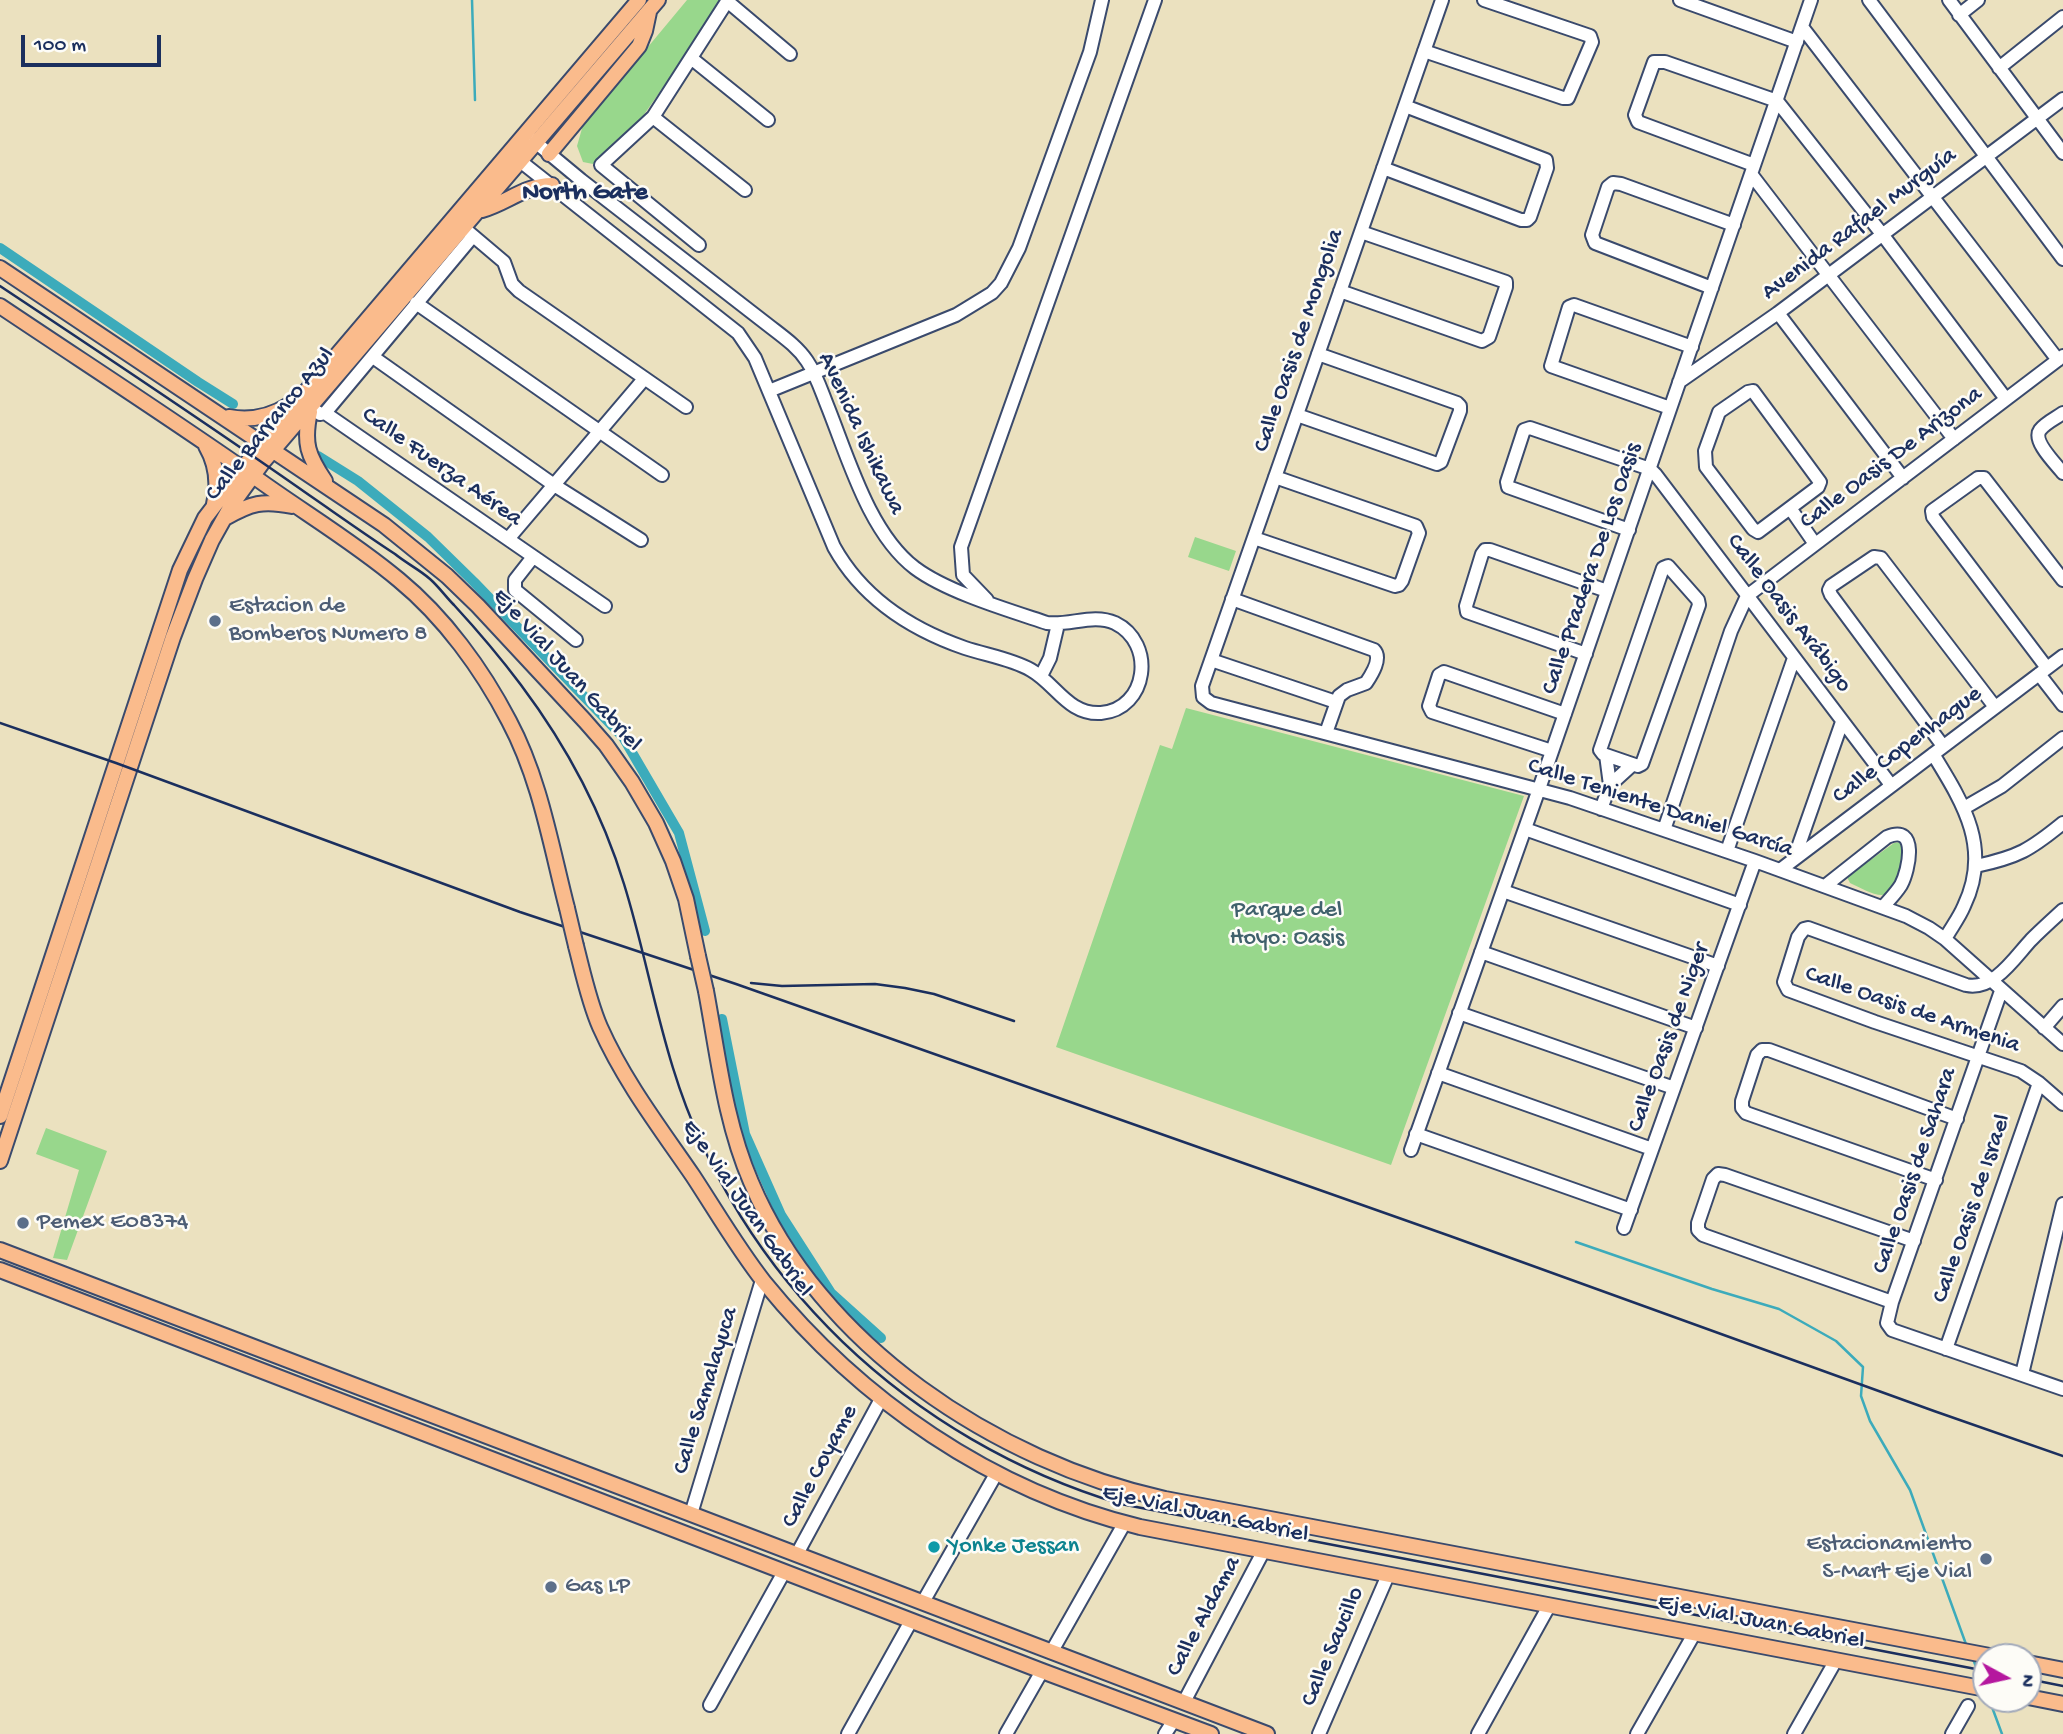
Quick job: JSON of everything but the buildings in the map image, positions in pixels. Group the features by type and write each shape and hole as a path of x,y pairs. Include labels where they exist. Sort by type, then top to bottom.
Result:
{"main road":[{"name":"Calle Barranco Azul","path":"268,446 318,410 469,232 516,157 525,134 649,4"},
{"name":"Calle Barranco Azul","path":"0,1116 180,570 205,518 248,472 299,398 516,157 537,144 649,4"},
{"path":"549,155 639,46 645,31 649,4"},
{"path":"481,210 530,188 552,185"},
{"name":"Eje Vial Juan Gabriel","path":"0,268 384,524 447,576 606,744 638,792 665,842 686,899 736,1141 750,1182 783,1244 807,1280 835,1313 880,1354 948,1406 1012,1445 1086,1476 1155,1497 1972,1653"},
{"name":"Eje Vial Juan Gabriel","path":"0,306 204,442 377,563 405,586 450,633 478,670 511,724 528,767 543,812 593,1010 613,1054 762,1280 821,1345 881,1399 948,1447 996,1474 1058,1502 1124,1524 1972,1686"},
{"path":"216,412 238,418 260,418 275,413 299,398"},
{"path":"318,410 307,429 308,450 330,488"},
{"path":"204,442 213,457 215,467 217,487 213,507"},
{"name":"Calle Barranco Azul","path":"0,1158 170,647 203,560 248,472"},
{"path":"224,518 258,503 297,507"},
{"path":"0,1247 16,1256 1267,1734"},
{"path":"0,1270 1211,1734"},
{"path":"588,1495 594,1477"},
{"path":"2042,1666 2063,1670"},
{"path":"2042,1700 2063,1704"}],"street":[{"path":"769,391 956,315 992,293 1001,283 1020,248 1090,52 1102,0"},
{"path":"990,603 963,575 961,547 1155,0"},
{"name":"Calle Oasis de Mongolia","path":"1203,697 1202,685 1442,0"},
{"path":"1424,51 1563,98 1568,97 1592,42 1590,36 1484,0"},
{"path":"1680,0 1797,42"},
{"name":"Calle Pradera De Los Oasis","path":"1411,1150 1586,654 1811,0"},
{"path":"1869,0 2063,259"},
{"path":"1949,0 2063,153"},
{"path":"1959,15 1979,0"},
{"path":"699,245 602,164 653,117 727,1 790,54"},
{"path":"1999,68 2063,17"},
{"path":"1802,27 2061,358"},
{"path":"691,58 768,120"},
{"path":"1954,439 1753,170 1638,122 1635,115 1654,62 1661,61 1777,101 1882,234 2006,399"},
{"name":"Avenida Rafael Murguía","path":"1679,382 1778,313 2063,99"},
{"path":"1383,169 1521,220 1530,217 1547,168 1546,160 1405,106"},
{"path":"653,117 745,190"},
{"name":"Avenida Ishikawa","path":"516,157 738,332 755,358 834,547 852,576 871,596 924,632 1028,668 1041,676 1069,705 1097,713 1115,710 1130,699 1138,687 1142,661 1138,648 1124,629 1098,619 1058,624 1041,621 928,577 898,553 871,513 807,360 789,341 525,134"},
{"path":"1712,288 1595,243 1592,235 1608,187 1613,183 1621,184 1734,225"},
{"path":"318,410 373,357 469,232 504,262 512,284 519,291 686,407"},
{"path":"1340,291 1482,341 1489,337 1506,282 1361,232"},
{"path":"416,303 662,475"},
{"path":"1670,408 1551,366 1569,307 1574,305 1692,347"},
{"path":"1778,313 1903,478"},
{"path":"1297,415 1437,464 1441,462 1460,411 1457,403 1318,354"},
{"path":"373,357 554,485 641,541"},
{"name":"Calle Oasis De Arizona","path":"1747,596 2061,358"},
{"path":"508,539 644,379"},
{"path":"1748,392 1755,392 1820,482 1790,508 1760,531 1756,531 1706,467 1705,452 1719,412 1748,392"},
{"name":"Calle Fuerza Aérea","path":"318,410 605,606"},
{"path":"2063,413 2038,434 2039,442 2063,473"},
{"path":"1629,530 1508,487 1507,482 1523,432 1530,428 1650,469"},
{"name":"Calle Oasis Arábigo","path":"1650,469 1891,785"},
{"path":"1254,538 1397,586 1402,581 1419,530 1416,526 1275,477"},
{"path":"2063,580 1984,478 1978,478 1933,509 1933,517 2043,671 2063,705"},
{"path":"1790,508 1815,544"},
{"path":"1586,654 1467,612 1466,606 1482,554 1485,550 1490,550 1607,592"},
{"path":"533,557 515,580 515,590 576,640"},
{"path":"1945,939 1968,899 1976,866 1973,833 1938,750 1830,595 1831,586 1877,557 1881,558 1994,707"},
{"path":"1668,566 1699,603 1642,764 1632,765 1606,755 1600,750 1663,568 1668,566"},
{"path":"1664,830 1731,631 1747,596"},
{"path":"1232,599 1375,651 1378,658 1368,681 1343,693 1336,702 1326,733"},
{"path":"1041,676 1050,658 1058,624"},
{"name":"Calle Copenhague","path":"1780,870 2063,656"},
{"path":"1727,851 1794,658"},
{"path":"1211,660 1336,702"},
{"path":"1552,751 1432,712 1429,706 1440,673 1565,714"},
{"name":"Calle Teniente Daniel García","path":"1203,697 1211,704 1539,789 1601,808 1918,921 1945,939 2063,1044"},
{"path":"1794,859 1842,722"},
{"path":"1964,808 2002,786 2063,738"},
{"path":"1606,755 1610,785"},
{"path":"1601,808 1610,785 1632,765"},
{"path":"1976,866 2006,860 2020,854 2063,823"},
{"path":"1525,829 1740,905"},
{"path":"1825,886 1887,837 1900,835 1906,840 1909,849 1909,866 1900,885 1883,907"},
{"name":"Calle Oasis de Niger","path":"1624,1228 1755,861"},
{"path":"1503,891 1718,966"},
{"path":"1989,980 2001,973 2063,910"},
{"name":"Calle Oasis de Armenia","path":"1989,980 1977,986 1966,985 1804,929 1798,937 1784,982 1788,990 2021,1071 2063,1104"},
{"path":"1481,953 1696,1028"},
{"name":"Calle Oasis de Sahara","path":"1946,1349 1892,1330 1887,1320 2001,991"},
{"path":"2044,1028 2063,1006"},
{"path":"1460,1013 1674,1088"},
{"path":"1936,1180 1746,1113 1742,1108 1742,1101 1757,1055 1762,1050 1769,1051 1957,1119"},
{"path":"1438,1073 1652,1149"},
{"name":"Calle Oasis de Israel","path":"1946,1349 2039,1083"},
{"path":"1416,1134 1631,1210"},
{"path":"1892,1302 1703,1235 1698,1230 1698,1223 1713,1179 1718,1174 1725,1175 1914,1241"},
{"path":"2021,1374 2063,1204"},
{"name":"Calle Samalayuca","path":"691,1514 762,1280"},
{"path":"1946,1349 2063,1389"},
{"name":"Calle Coyame","path":"797,1554 881,1399"},
{"path":"923,1602 996,1474"},
{"path":"1052,1651 1124,1524"},
{"name":"Calle Aldama","path":"1184,1702 1263,1552"},
{"path":"710,1705 784,1572"},
{"name":"Calle Saucillo","path":"1319,1734 1388,1575"},
{"path":"1478,1734 1549,1606"},
{"path":"848,1734 911,1620"},
{"path":"1637,1734 1694,1634"},
{"path":"1794,1734 1836,1660"},
{"path":"1006,1734 1042,1671"},
{"path":"1952,1734 1968,1706"},
{"path":"1166,1734 1174,1720"}],"green space":[{"path":"687,0 724,0 643,116 593,164 583,162 577,146 583,125"},
{"path":"1195,537 1236,551 1229,571 1188,557"},
{"name":"Parque del Hoyo: Oasis","path":"1186,708 1524,796 1391,1165 1056,1047 1160,745 1172,749"},
{"path":"1901,842 1905,853 1903,864 1895,885 1887,894 1874,894 1850,883 1847,877 1894,843"},
{"path":"46,1128 107,1151 67,1260 53,1258 79,1170 36,1154"}],"waterway":[{"path":"472,0 475,100"},
{"path":"0,248 233,404"},
{"path":"318,456 358,481 428,537 623,737 679,833 705,931"},
{"path":"722,1019 745,1134 781,1215 831,1293 881,1338"},
{"path":"1576,1242 1779,1309 1836,1341 1863,1367 1861,1396 1870,1421 1910,1490 1967,1647"},
{"path":"1994,1713 2002,1734"}],"railway":[{"path":"0,286 422,573 436,585 497,654 553,731 594,805 631,907 673,1068 702,1145 741,1217 788,1283 843,1342 904,1394 972,1439 1044,1476 1121,1504 1972,1668"},
{"path":"0,723 520,912 736,984 2063,1456"},
{"path":"751,983 782,986 875,984 905,988 934,994 1014,1021"},
{"path":"2042,1682 2063,1686"}],"place":[{"name":"Estacion de Bomberos Numero 8","path":"215,621"},
{"name":"Pemex E08374","path":"23,1223"},
{"name":"Yonke Jessan","path":"934,1547"},
{"name":"Estacionamiento S-Mart Eje Vial","path":"1986,1559"},
{"name":"Gas LP","path":"551,1587"}],"district":[{"name":"North Gate","path":"585,194"}]}
